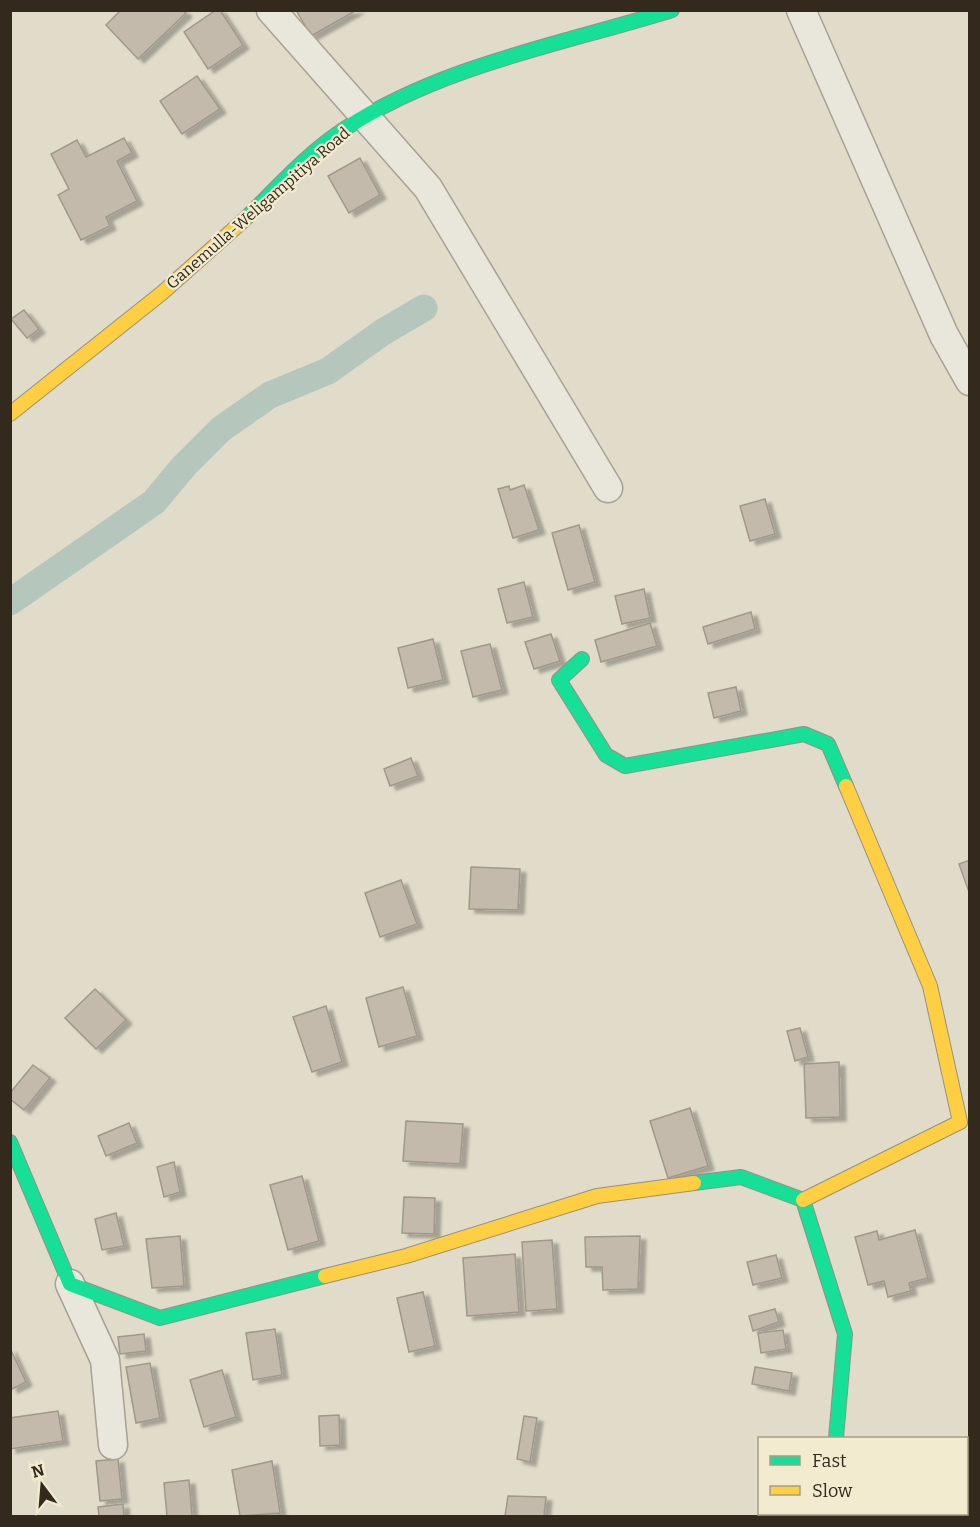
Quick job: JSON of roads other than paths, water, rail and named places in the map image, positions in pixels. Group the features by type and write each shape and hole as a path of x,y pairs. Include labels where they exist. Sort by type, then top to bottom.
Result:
{"street":[{"path":"271,10 428,188 608,488"},
{"name":"Ganemulla-Weligampitiya Road","path":"10,414 126,324 212,250 330,140 364,117 479,67 672,10"},
{"path":"801,10 944,335 969,381"},
{"path":"70,1284 160,1318 406,1256 597,1196 741,1177 803,1200 960,1122 930,986 828,744 804,734 625,766 606,755 559,680 582,659"},
{"path":"10,1142 105,1360 113,1445"},
{"path":"803,1200 844,1334 836,1437"}],"waterway":[{"path":"10,602 154,502 184,466 221,429 270,395 328,371 383,332 424,308"}]}
